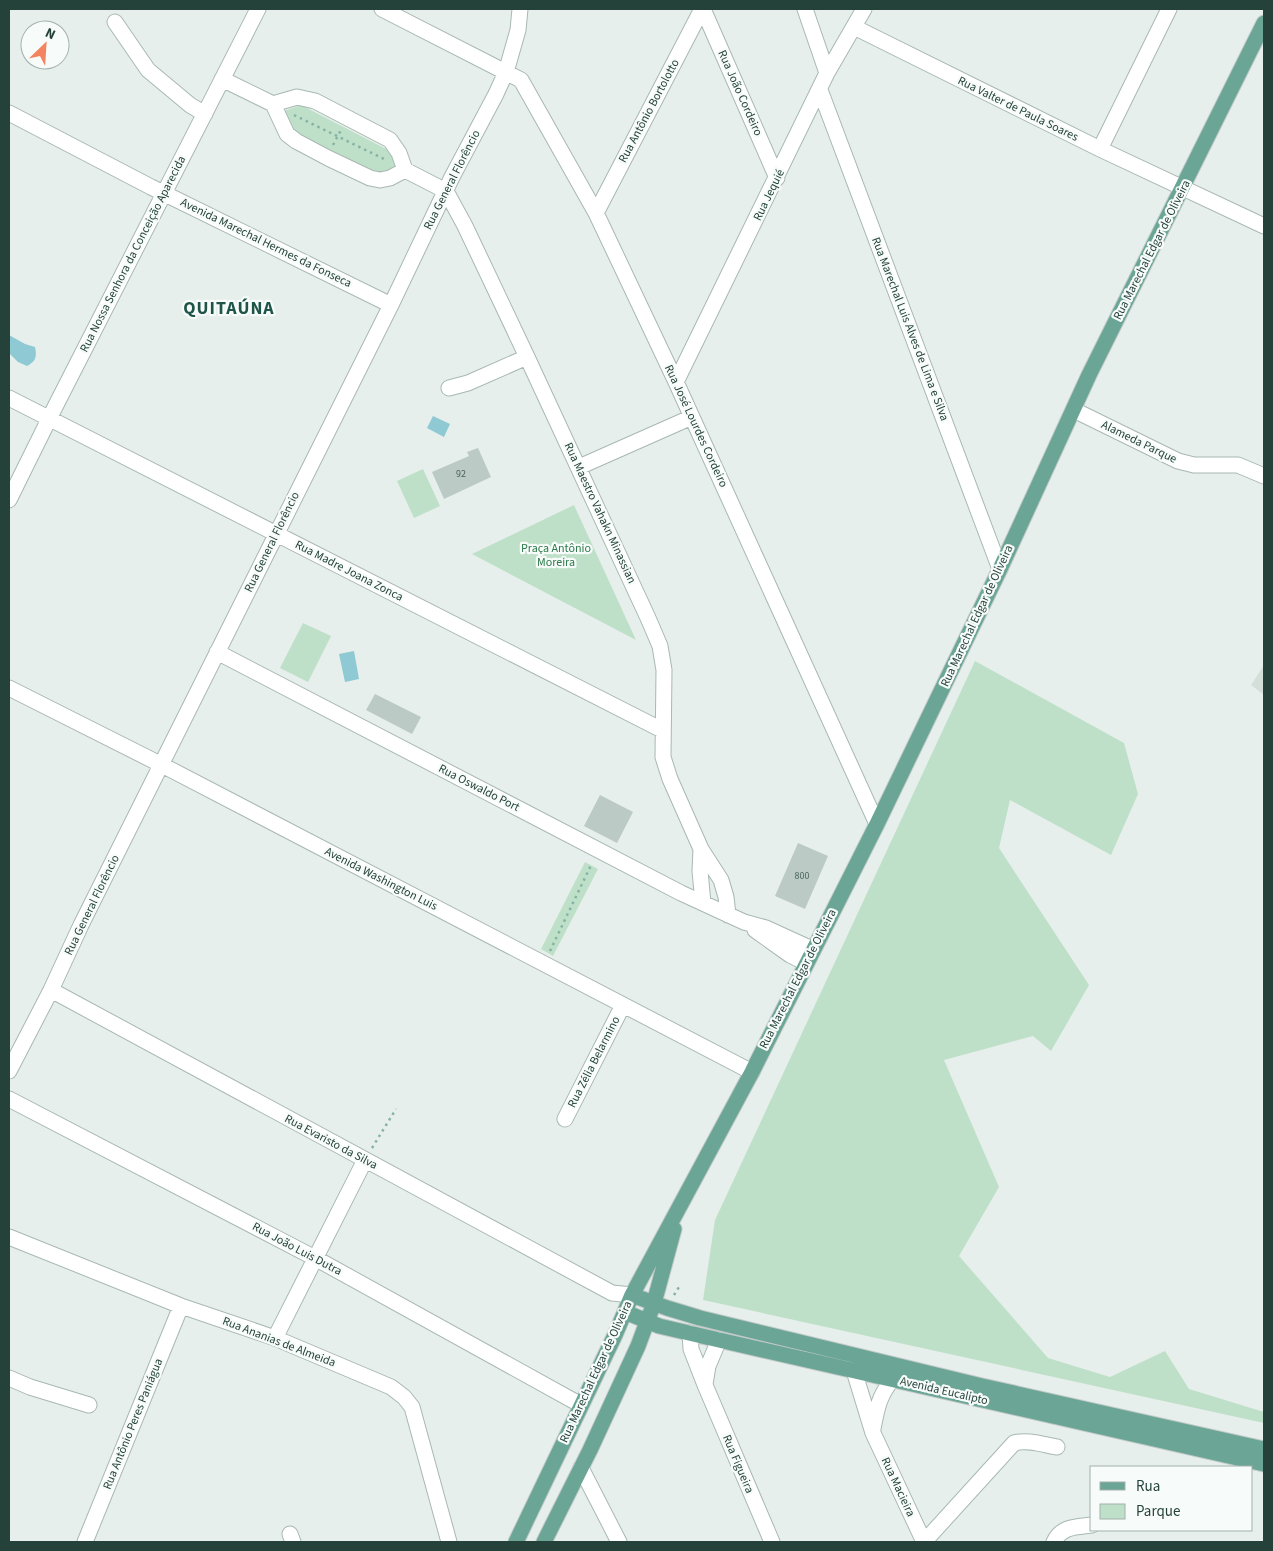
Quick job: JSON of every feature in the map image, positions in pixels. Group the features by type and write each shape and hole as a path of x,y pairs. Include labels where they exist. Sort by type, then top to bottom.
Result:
{"main road":[{"name":"Rua Marechal Edgar de Oliveira","path":"516,1542 582,1405 632,1295 752,1072 877,824 1000,569 1089,375 1264,23"},
{"name":"Rua Marechal Edgar de Oliveira","path":"544,1542 638,1346 654,1304 681,1204"},
{"name":"Avenida Eucalipto","path":"632,1295 700,1318 982,1386 1264,1449"},
{"name":"Avenida Eucalipto","path":"625,1312 646,1322 719,1340 1264,1464"}],"street":[{"name":"Rua Nossa Senhora da Conceição Aparecida","path":"9,500 258,9"},
{"name":"Rua José Lourdes Cordeiro","path":"382,9 521,80 596,212 676,382 877,824"},
{"name":"Rua General Florêncio","path":"9,1071 51,990 81,925 506,72 518,30 520,9"},
{"name":"Rua João Cordeiro","path":"702,9 777,178"},
{"name":"Rua Antônio Bortolotto","path":"596,212 702,9"},
{"path":"806,9 827,74"},
{"name":"Rua Jequié","path":"676,382 827,74 864,9"},
{"path":"1100,150 1169,9"},
{"path":"115,22 148,70 190,105 205,114"},
{"name":"Rua Valter de Paula Soares","path":"854,27 1100,150 1264,226"},
{"path":"222,79 272,104 287,134 328,158 370,178 380,180 390,178 405,170"},
{"name":"Rua Marechal Luis Alves de Lima e Silva","path":"820,90 1000,569"},
{"path":"272,104 297,97 307,98 390,140 399,153 405,170 446,190"},
{"name":"Avenida Marechal Hermes da Fonseca","path":"9,113 164,193 391,304"},
{"name":"Rua Maestro Vahakn Minassian","path":"446,190 527,357 660,646 664,670 663,757 670,779 701,849 721,880 726,897 728,915"},
{"path":"449,388 468,383 527,357"},
{"name":"Rua Madre Joana Zonca","path":"9,398 662,730"},
{"name":"Alameda Parque","path":"1074,410 1178,461 1194,465 1238,465 1264,476"},
{"path":"578,467 692,417"},
{"name":"Rua Oswaldo Port","path":"217,652 703,903 744,922 766,928 809,956"},
{"name":"Avenida Washington Luis","path":"9,688 162,765 752,1072"},
{"path":"863,794 888,801"},
{"name":"Rua Maestro Vahakn Minassian","path":"701,849 700,871 703,903"},
{"name":"Rua Evaristo da Silva","path":"51,990 612,1293 632,1295"},
{"name":"Rua Zélia Belarmino","path":"565,1119 623,1005"},
{"name":"Rua João Luis Dutra","path":"9,1099 315,1258 582,1405"},
{"path":"275,1338 365,1160"},
{"name":"Rua Ananias de Almeida","path":"9,1237 182,1306 275,1338 392,1387 412,1407 449,1542"},
{"name":"Rua Evaristo da Silva","path":"612,1293 625,1312"},
{"name":"Rua Antônio Peres Paniágua","path":"84,1542 182,1306"},
{"name":"Rua Figueira","path":"690,1333 691,1349 705,1385 772,1542"},
{"path":"705,1385 708,1366 719,1340"},
{"name":"Rua Macieira","path":"849,1354 872,1433 924,1542"},
{"path":"9,1378 30,1387 89,1405"},
{"path":"872,1433 877,1404 892,1380"},
{"path":"924,1542 1014,1443 1032,1443 1057,1447"},
{"path":"581,1468 619,1542"},
{"path":"1054,1542 1061,1531 1067,1528 1090,1525"}],"path":[{"path":"272,104 405,170"},
{"path":"328,158 347,118"},
{"path":"544,963 599,850"},
{"path":"365,1160 396,1109"}],"shaded area":[{"path":"1264,665 1264,695 1251,685"}],"green space":[{"path":"301,105 390,151 395,166 381,176 289,130 284,111"},
{"path":"423,469 440,506 414,518 397,481"},
{"name":"Praça Antônio Moreira","path":"574,505 636,640 472,554"},
{"path":"303,623 331,636 308,682 280,668"},
{"path":"975,661 1124,743 1138,794 1111,855 1010,800 999,848 1089,985 1051,1051 1033,1036 944,1060 999,1187 959,1256 1048,1358 1110,1377 1165,1351 1189,1389 1264,1412 1264,1423 703,1300 715,1220"},
{"path":"585,862 598,869 553,956 541,949"}],"water":[{"path":"9,335 35,347 35,358 27,366 18,362 9,353"},
{"path":"433,416 450,424 444,437 427,428"},
{"path":"354,651 359,679 345,682 339,654"}],"building":[{"path":"478,448 491,477 444,499 432,472 469,456 467,452"},
{"path":"375,694 421,717 412,734 366,710"},
{"path":"600,795 633,812 617,843 584,826"},
{"path":"798,843 828,856 805,909 775,896"}],"district":[{"name":"QUITAÚNA","path":"229,308"}]}
